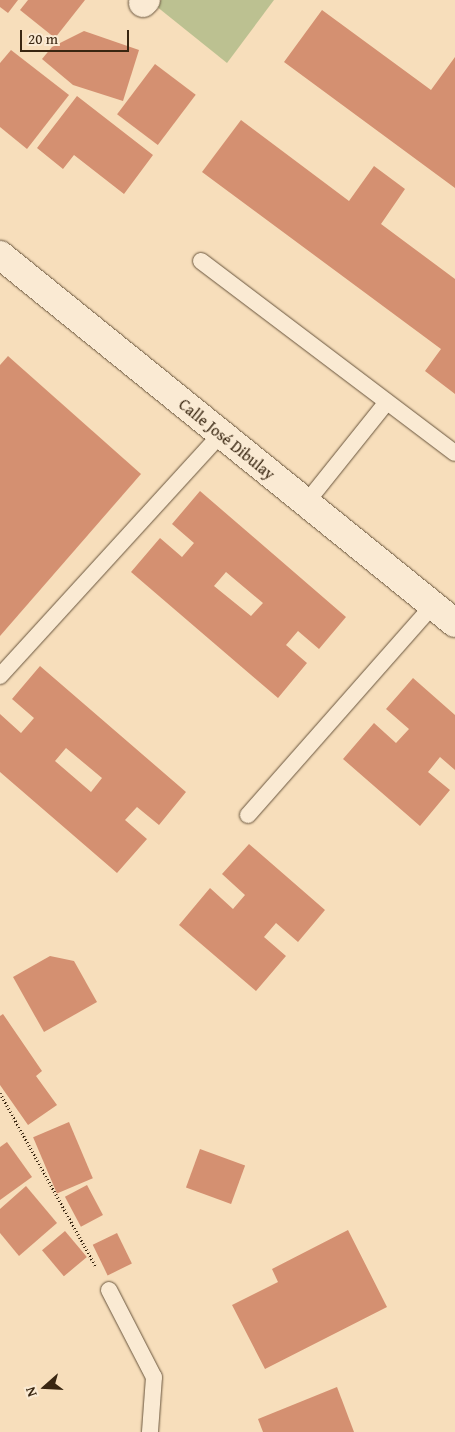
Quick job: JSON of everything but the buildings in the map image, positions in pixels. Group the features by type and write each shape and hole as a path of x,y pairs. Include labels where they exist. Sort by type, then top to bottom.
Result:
{"street":[{"name":"Calle José Dibulay","path":"0,255 455,623"}],"lane":[{"path":"200,261 455,453"},
{"path":"306,503 387,402"},
{"path":"0,676 221,434"},
{"path":"248,815 432,606"},
{"path":"109,1290 154,1377 150,1432"}],"path":[{"path":"0,1092 109,1290"}],"green space":[{"path":"161,0 274,0 227,63 156,6"}]}
